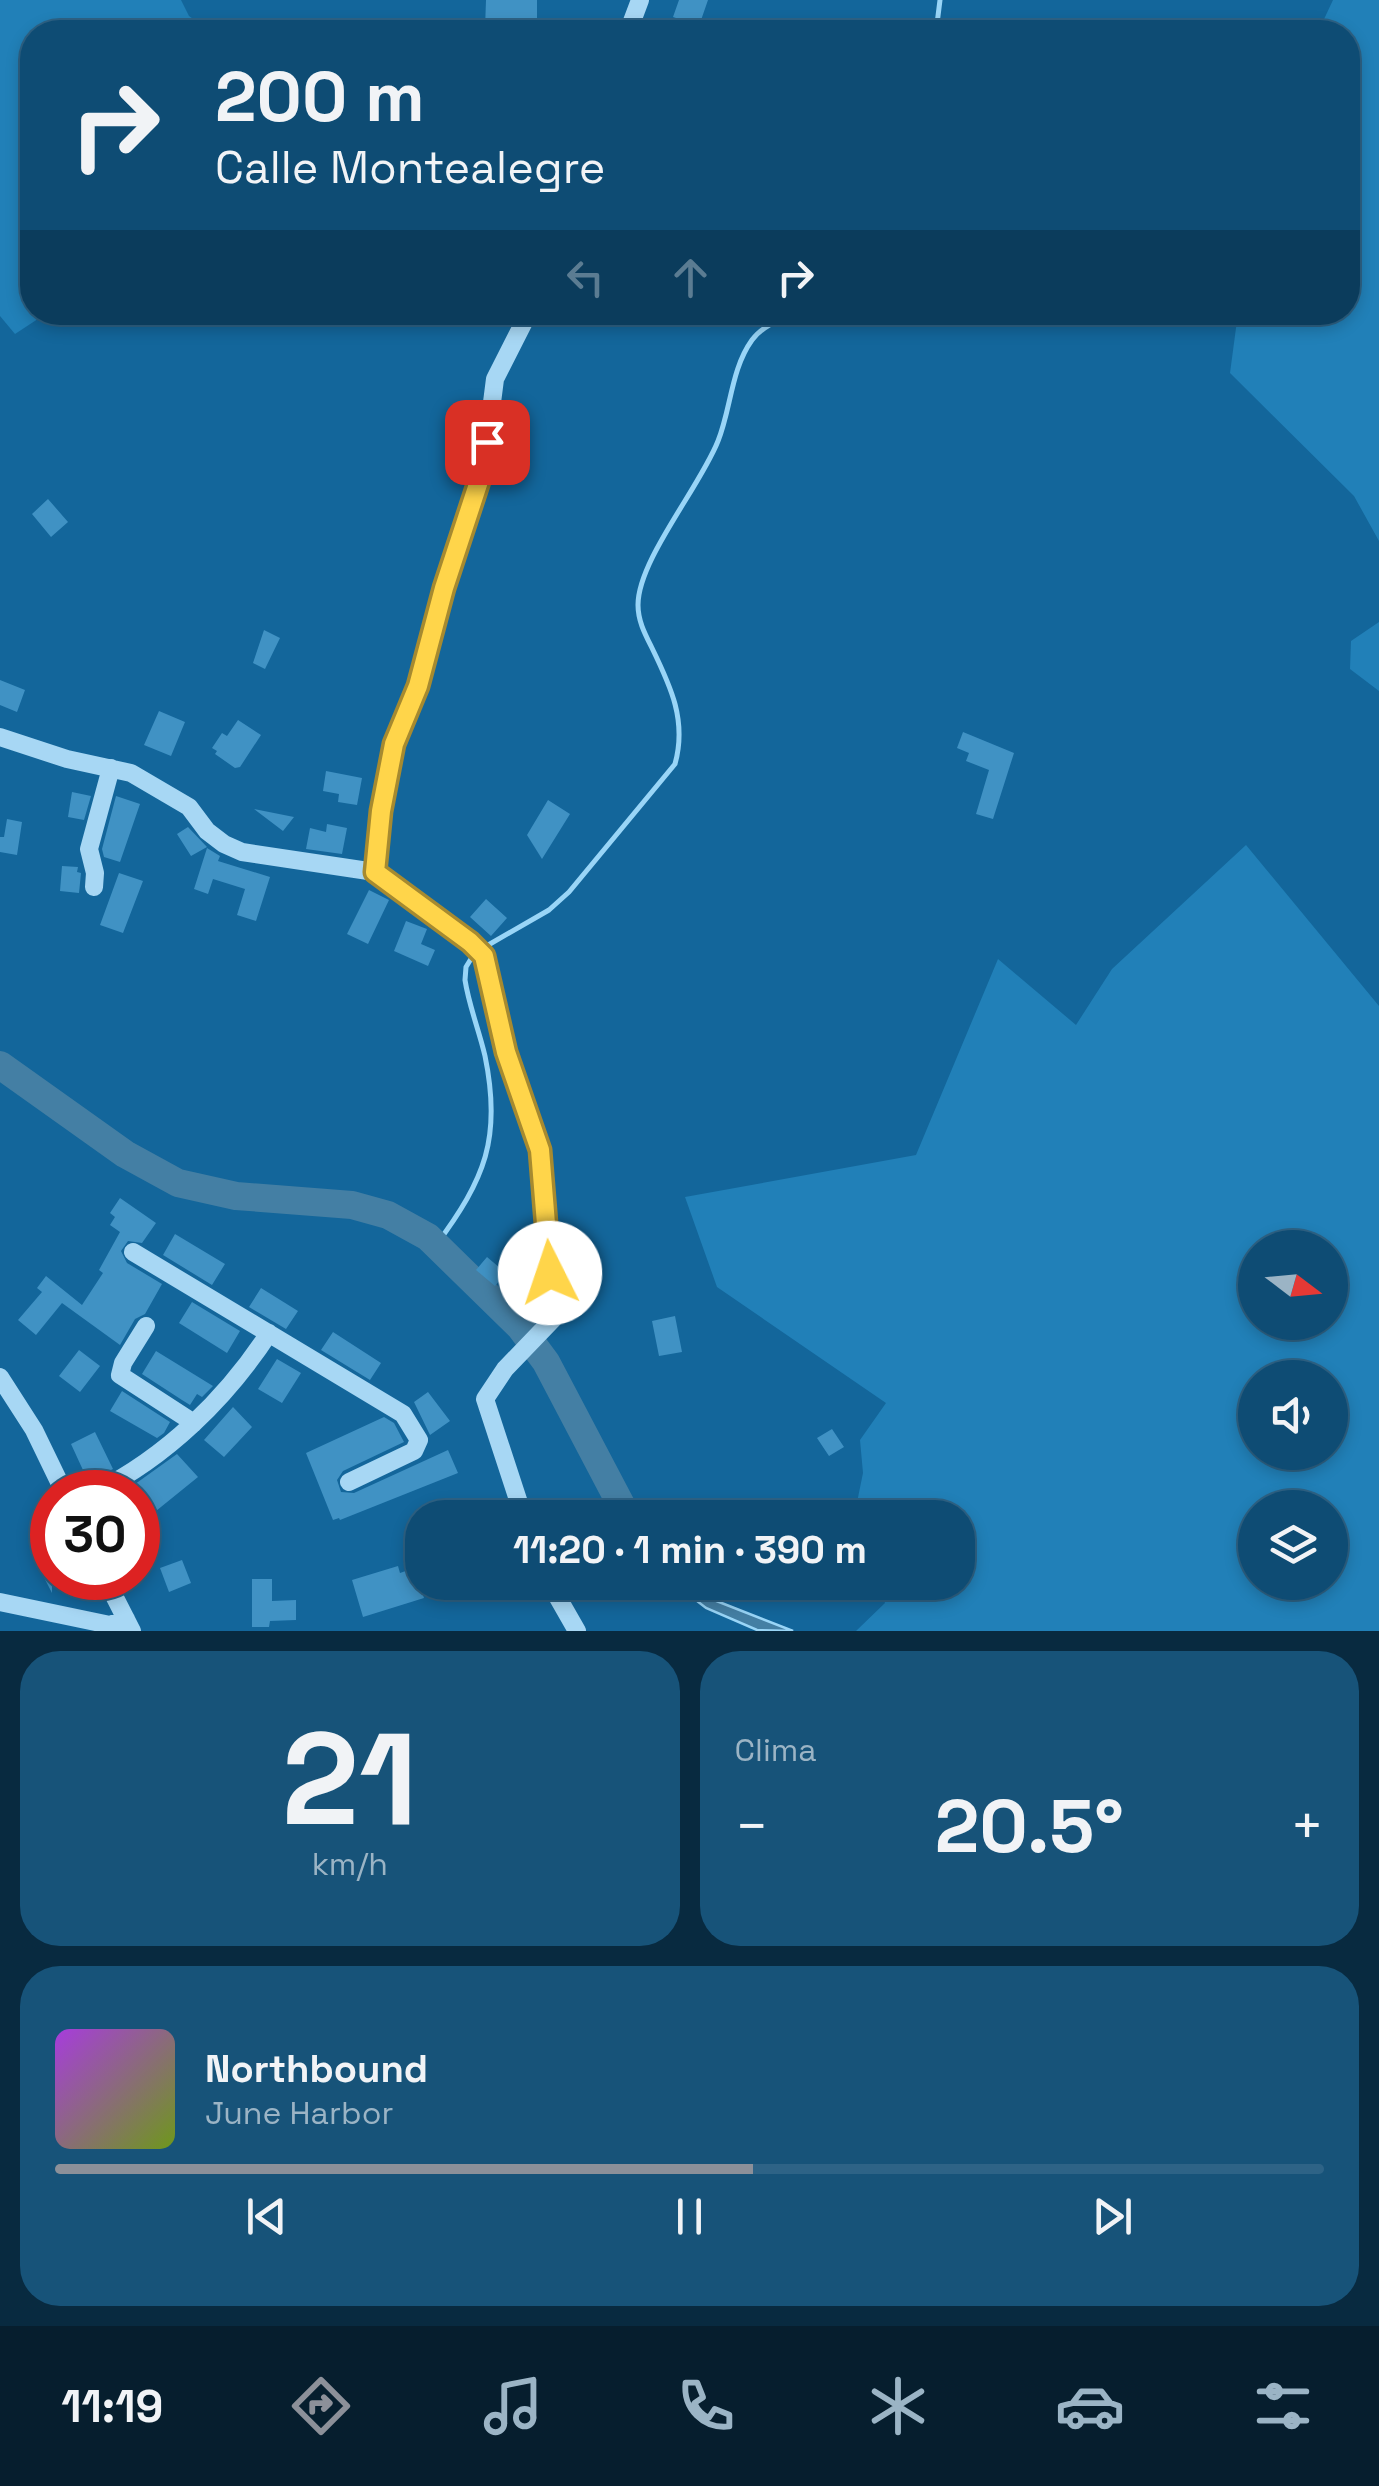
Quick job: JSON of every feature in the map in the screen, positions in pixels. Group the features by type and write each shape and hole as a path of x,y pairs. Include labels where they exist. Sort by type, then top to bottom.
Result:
{"street":[{"path":"375,872 381,811 394,744 418,686 444,588 482,472 495,379 522,325"},
{"path":"0,737 67,759 132,772 189,807 207,831 242,852 375,872 484,956 506,1052 540,1150 556,1316 498,1378 485,1399 518,1500"},
{"path":"94,887 89,849 112,768"},
{"path":"133,1252 403,1414 419,1440 414,1451 349,1482"},
{"path":"146,1326 122,1363 120,1375 194,1422"},
{"path":"138,1470 194,1422 248,1366 269,1334"},
{"path":"0,1377 34,1430 53,1470"},
{"path":"0,1602 110,1625 129,1625 116,1600"},
{"path":"559,1600 577,1631"}],"shaded area":[{"path":"0,0 181,0 194,20 20,20 20,325 29,325 15,334 0,316"},
{"path":"1333,0 1379,0 1379,541 1354,496 1230,373 1236,325 1360,325 1360,20 1324,20"},
{"path":"1379,622 1379,691 1350,669 1351,641"},
{"path":"1246,845 1379,1006 1379,1631 856,1631 884,1600 975,1600 975,1500 857,1500 863,1473 860,1440 886,1403 717,1287 685,1197 916,1155 998,959 1076,1025 1112,969"},
{"path":"696,1600 714,1600 793,1631 757,1630"}],"building":[{"path":"486,0 537,0 537,20 485,20"},
{"path":"679,0 708,0 701,20 673,17"},
{"path":"48,499 68,522 51,537 32,514"},
{"path":"264,630 280,638 265,669 253,663"},
{"path":"0,680 25,690 17,712 0,705"},
{"path":"159,711 185,722 171,756 144,745"},
{"path":"238,720 261,735 240,767 235,768 212,748"},
{"path":"963,732 1014,753 993,819 976,814 989,770 966,761 969,753 957,748"},
{"path":"326,771 362,778 357,805 338,802 339,794 323,791"},
{"path":"72,792 91,796 84,820 68,817"},
{"path":"116,796 140,804 120,862 104,857 102,849"},
{"path":"548,800 570,814 542,859 527,835"},
{"path":"254,809 294,817 283,831"},
{"path":"7,819 22,822 17,855 0,852 0,837 4,837"},
{"path":"327,824 347,828 342,854 306,849 310,828 326,832"},
{"path":"188,827 207,847 191,856 177,834"},
{"path":"207,848 220,856 218,861 270,877 256,921 237,915 245,889 213,879 208,894 194,889"},
{"path":"62,866 78,867 79,893 60,891"},
{"path":"119,873 143,881 123,933 100,925"},
{"path":"369,890 389,900 368,944 347,934"},
{"path":"486,899 507,918 491,936 470,917"},
{"path":"406,921 427,929 421,944 435,950 428,966 394,951"},
{"path":"120,1198 156,1223 142,1243 128,1241 121,1251 127,1263 162,1284 145,1314 135,1319 120,1345 62,1303 36,1335 18,1320 42,1292 37,1288 46,1276 82,1305 103,1273 99,1270 120,1232 110,1225 115,1217 110,1213"},
{"path":"175,1234 225,1264 212,1285 163,1255"},
{"path":"487,1257 506,1273 495,1286 476,1270"},
{"path":"261,1288 298,1311 286,1329 249,1307"},
{"path":"192,1302 240,1331 227,1353 179,1323"},
{"path":"675,1316 682,1352 659,1356 652,1321"},
{"path":"333,1332 381,1363 370,1380 321,1350"},
{"path":"79,1350 100,1366 80,1392 59,1376"},
{"path":"156,1351 213,1386 202,1397 197,1394 190,1405 142,1374"},
{"path":"277,1359 301,1373 282,1403 258,1389"},
{"path":"122,1391 170,1422 164,1433 157,1438 110,1411"},
{"path":"428,1392 450,1421 430,1435 414,1402"},
{"path":"233,1407 252,1427 224,1457 204,1440"},
{"path":"384,1417 394,1423 404,1442 343,1471 337,1480 341,1492 354,1493 448,1450 458,1473 333,1520 306,1453"},
{"path":"832,1429 844,1447 829,1456 817,1438"},
{"path":"95,1432 113,1469 83,1470 71,1444"},
{"path":"177,1454 198,1477 160,1508 160,1470 155,1470"},
{"path":"182,1560 191,1583 169,1592 160,1568"},
{"path":"398,1566 400,1573 405,1571 405,1600 418,1600 363,1617 352,1580"},
{"path":"252,1579 272,1579 272,1601 296,1600 296,1620 270,1621 269,1627 252,1627"}],"waterway":[{"path":"938,20 940,0"},
{"path":"483,948 549,910 569,892 675,764 678,719 671,691 641,622 641,587 659,545 718,441 745,351 769,325"},
{"path":"436,1245 478,1178 490,1134 490,1085 465,980 466,967 474,954"},
{"path":"0,1065 125,1154 178,1183 236,1196 352,1205 388,1215 428,1237 520,1327 546,1362 619,1500"}],"route":[{"path":"487,442 482,472 444,588 418,686 394,744 381,811 375,872 484,956 506,1052 540,1150 550,1273"}]}
